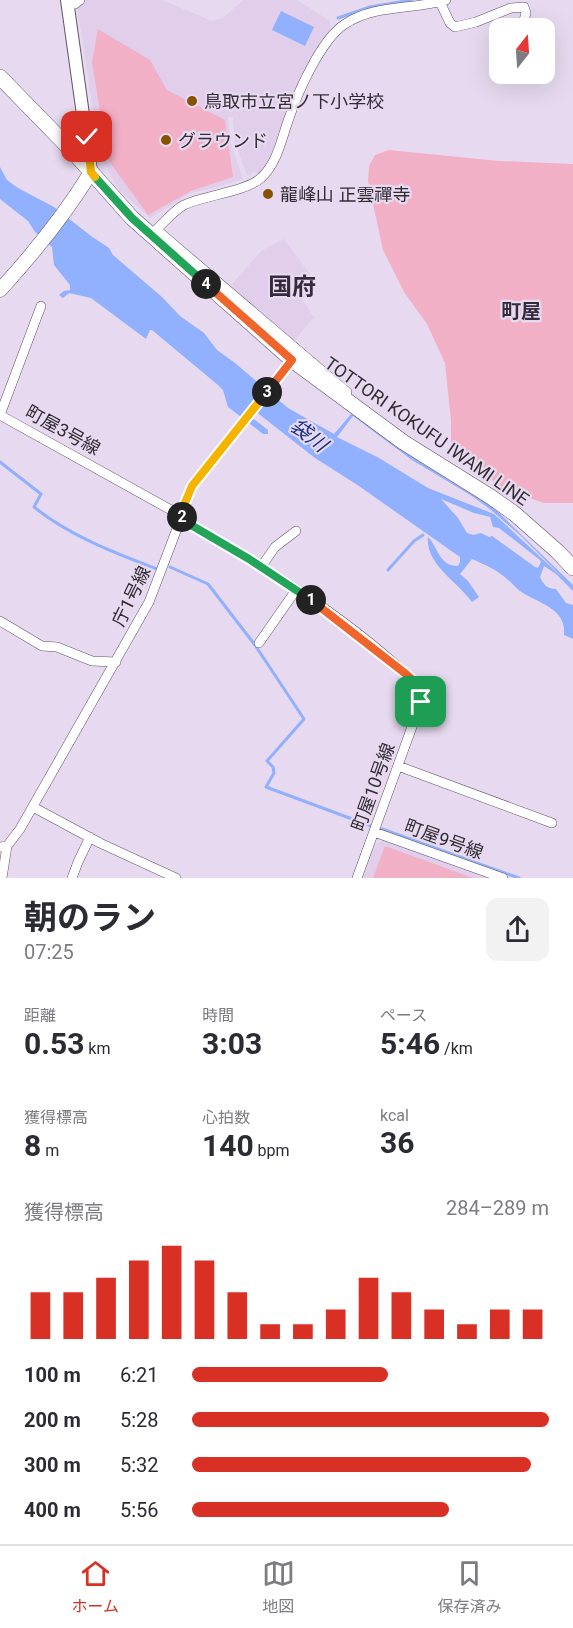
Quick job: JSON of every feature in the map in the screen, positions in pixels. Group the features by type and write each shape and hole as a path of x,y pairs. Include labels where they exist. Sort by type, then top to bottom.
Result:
{"main road":[{"name":"TOTTORI KOKUFU IWAMI LINE","path":"0,77 132,218 154,233 289,363 403,442 492,497 538,534 573,568"},
{"path":"0,290 91,172"}],"street":[{"path":"74,1 91,172"},
{"path":"352,405 348,393 154,233 183,206 260,180 272,165 298,94 311,69 326,45 345,24 361,16 383,10 443,1 450,23 455,27 476,22 511,8 524,7 525,18"},
{"name":"町屋3号線","path":"41,306 0,415 180,515 191,525 261,567 341,621 420,687 420,708"},
{"name":"庁1号線","path":"4,846 33,807 149,602 192,486 289,363"},
{"path":"261,567 275,547 296,531"},
{"path":"259,643 296,590"},
{"path":"0,621 42,646 57,647 92,661 116,662"},
{"name":"町屋10号線","path":"357,878 420,708"},
{"path":"398,766 552,823"},
{"path":"33,807 176,878"},
{"name":"町屋9号線","path":"374,832 502,878"},
{"path":"72,878 90,837"},
{"path":"2,878 4,846"}],"shaded area":[{"name":"鳥取市立宮ノ下小学校","path":"84,0 162,0 212,21 223,18 243,0 297,0 330,21 331,35 270,163 260,175 255,171 247,176 235,143 233,118 228,117 231,144 243,179 191,193 150,218 118,189 100,154 77,6"},
{"name":"グラウンド","path":"98,29 150,60 167,90 225,120 233,177 191,191 148,215 108,160 92,62"},
{"path":"389,150 499,161 573,164 573,503 544,503 503,489 451,445 445,363 427,324 404,292 383,250 368,181 369,166 375,155"},
{"path":"284,239 310,274 296,290 314,317 293,342 231,285 261,251"},
{"path":"386,839 494,878 361,878 374,845"},
{"path":"385,846 473,878 373,878"}],"water":[{"path":"281,11 314,27 305,46 272,30"},
{"name":"袋川","path":"0,167 7,180 54,207 109,248 113,255 162,297 180,316 204,333 217,350 288,408 334,434 352,413 412,457 494,508 573,585 573,591 544,566 540,577 544,584 556,589 566,603 573,605 573,639 564,635 561,618 550,607 520,591 495,570 472,559 460,574 479,597 472,602 437,564 428,547 428,537 447,563 458,566 460,557 315,458 255,411 251,417 268,430 268,434 263,434 228,407 223,390 218,385 152,330 146,339 91,298 69,293 63,298 59,295 70,290 70,285 54,265 52,247 35,232 28,221 0,199","holes":["353,416 412,460 491,510 564,579 494,514 428,488 379,458 337,437","441,499 490,517 493,527 499,528 540,560 538,568 492,536 467,533 458,518"]}],"waterway":[{"path":"338,18 370,7 412,0"},
{"path":"0,462 41,494 34,507 62,527 93,543 157,569"},
{"path":"388,570 414,541 423,535"},
{"path":"170,567 208,584 255,645 304,719 267,761 273,767 274,773 266,787 371,826"},
{"path":"382,829 519,878"}],"place":[{"name":"鳥取市立宮ノ下小学校","path":"192,101"},
{"name":"グラウンド","path":"166,140"},
{"name":"龍峰山 正雲禪寺","path":"268,194"}],"district":[{"name":"国府","path":"292,287"},
{"name":"町屋","path":"521,311"}],"route":[{"path":"87,137 91,172 132,218 292,360 192,486 180,515 191,525 249,559 341,621 420,687 421,702"}]}
